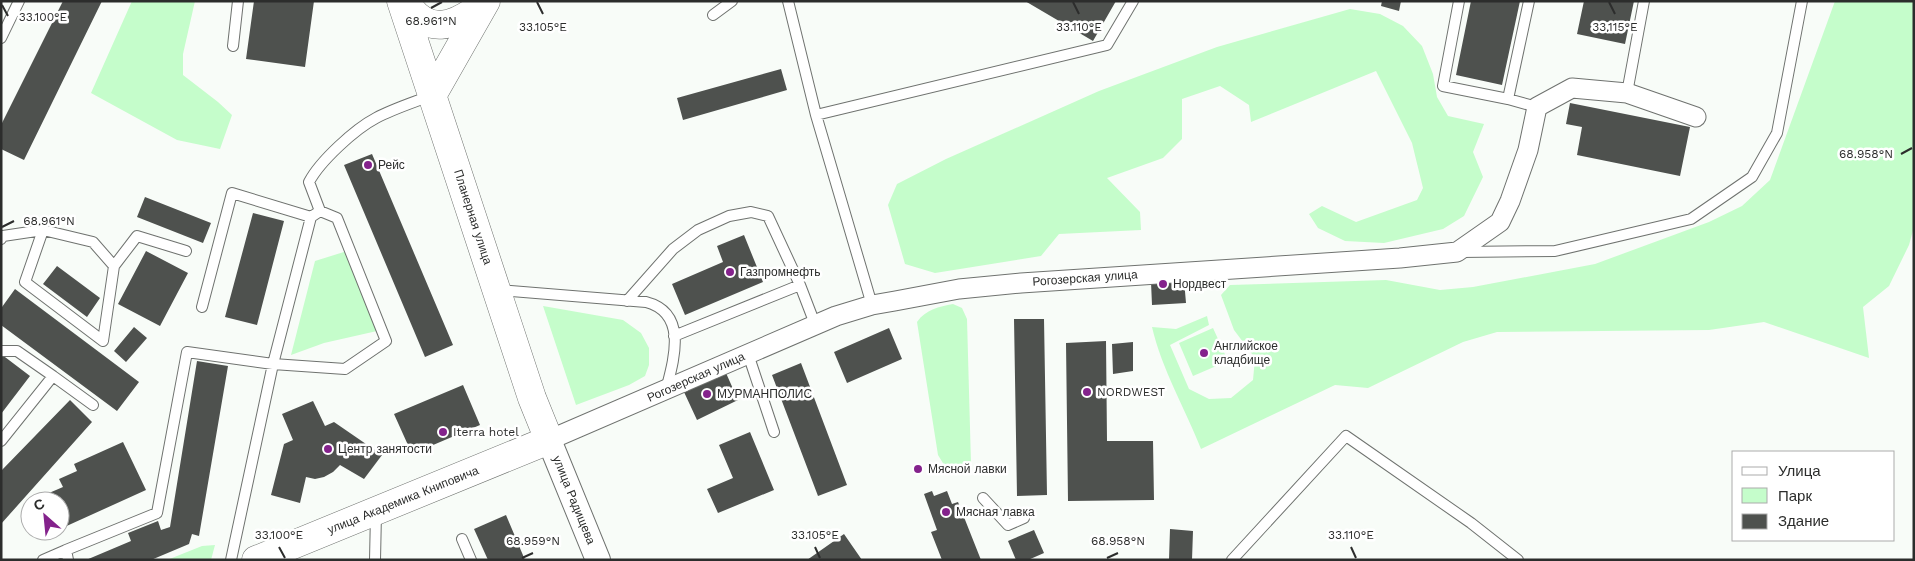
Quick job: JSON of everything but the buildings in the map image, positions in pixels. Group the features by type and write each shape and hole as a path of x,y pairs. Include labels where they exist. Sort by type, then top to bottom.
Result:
{"main road":[{"name":"Планерная улица","path":"401,1 532,398 549,440"},
{"path":"406,1 418,18 430,24 440,26 456,22 482,8"},
{"path":"410,28 420,38 437,42 460,36 482,8"},
{"path":"433,94 482,8"},
{"name":"улица Академика Книповича","path":"256,560 549,440"}],"street":[{"path":"1537,107 1572,88 1627,93 1696,117"},
{"name":"Рогозерская улица","path":"549,440 815,324 872,306 959,289 1021,283 1400,258 1457,252 1500,222 1528,150 1537,107"},
{"name":"улица Радищева","path":"549,440 598,560"}],"lane":[{"path":"1,38 19,1"},
{"path":"233,46 238,1"},
{"path":"713,15 732,1"},
{"path":"788,1 816,114 872,306"},
{"path":"816,114 1107,45 1133,1"},
{"path":"1459,1 1443,86 1537,107"},
{"path":"1508,99 1529,1"},
{"path":"1627,93 1644,1"},
{"path":"1457,252 1555,251 1691,219 1752,177 1777,133 1802,1"},
{"path":"231,560 273,364 315,214 309,182 315,170 358,130 374,119 433,94"},
{"path":"43,560 67,555 157,513 187,352 273,364 345,369 386,341 337,218 232,193 202,307"},
{"path":"627,301 673,249 698,230 729,216 751,212 768,216 800,285 815,324"},
{"path":"43,230 25,282 103,341 114,266 137,236 186,250"},
{"path":"1,239 3,236 43,230 93,242 114,266"},
{"path":"674,336 800,285"},
{"path":"496,289 646,302 656,305 663,310 672,322 676,346 666,390"},
{"path":"1,351 17,351 92,405"},
{"path":"748,354 774,432"},
{"path":"1,441 53,376"},
{"path":"1232,560 1346,436 1471,523 1518,560"},
{"path":"983,498 1008,525 1024,518"},
{"path":"375,560 376,512"},
{"path":"462,539 471,560"}],"green space":[{"path":"132,1 195,1 183,54 183,75 232,115 220,149 177,140 91,93"},
{"path":"1835,1 1914,1 1914,227 1909,245 1889,286 1863,307 1869,358 1764,322 1709,330 1497,332 1463,342 1368,388 1335,385 1201,449 1168,374 1152,327 1176,329 1207,316 1209,325 1170,345 1189,389 1209,399 1231,398 1253,380 1255,358 1234,330 1221,295 1230,285 1386,280 1440,290 1473,287 1595,264 1709,222 1742,206 1770,180"},
{"path":"1350,9 1380,14 1403,26 1422,46 1433,74 1437,97 1448,116 1484,124 1473,152 1483,177 1464,216 1443,229 1384,243 1345,241 1318,228 1309,214 1322,206 1356,222 1417,200 1423,188 1412,143 1376,71 1251,122 1249,105 1220,86 1182,99 1182,139 1163,158 1107,178 1140,212 1141,230 1059,234 1041,256 935,273 905,264 888,205 897,184 946,159 1099,91 1217,47"},
{"path":"347,251 377,331 324,343 291,355 315,261"},
{"path":"953,304 962,308 967,319 971,464 956,472 946,468 938,455 917,322 929,311"},
{"path":"543,306 623,320 641,333 649,348 649,365 645,376 629,385 576,405"},
{"path":"1213,328 1228,361 1193,376 1179,343"},
{"path":"215,545 211,560 167,560 202,546"}],"place":[{"name":"Рейс","path":"368,165"},
{"name":"Газпромнефть","path":"730,272"},
{"name":"Нордвест","path":"1163,284"},
{"name":"Английское кладбище","path":"1204,353"},
{"name":"NORDWEST","path":"1087,392"},
{"name":"МУРМАНПОЛИС","path":"707,394"},
{"name":"Iterra hotel","path":"443,432"},
{"name":"Центр занятости","path":"328,449"},
{"name":"Мясной лавки","path":"918,469"},
{"name":"Мясная лавка","path":"946,512"}]}
